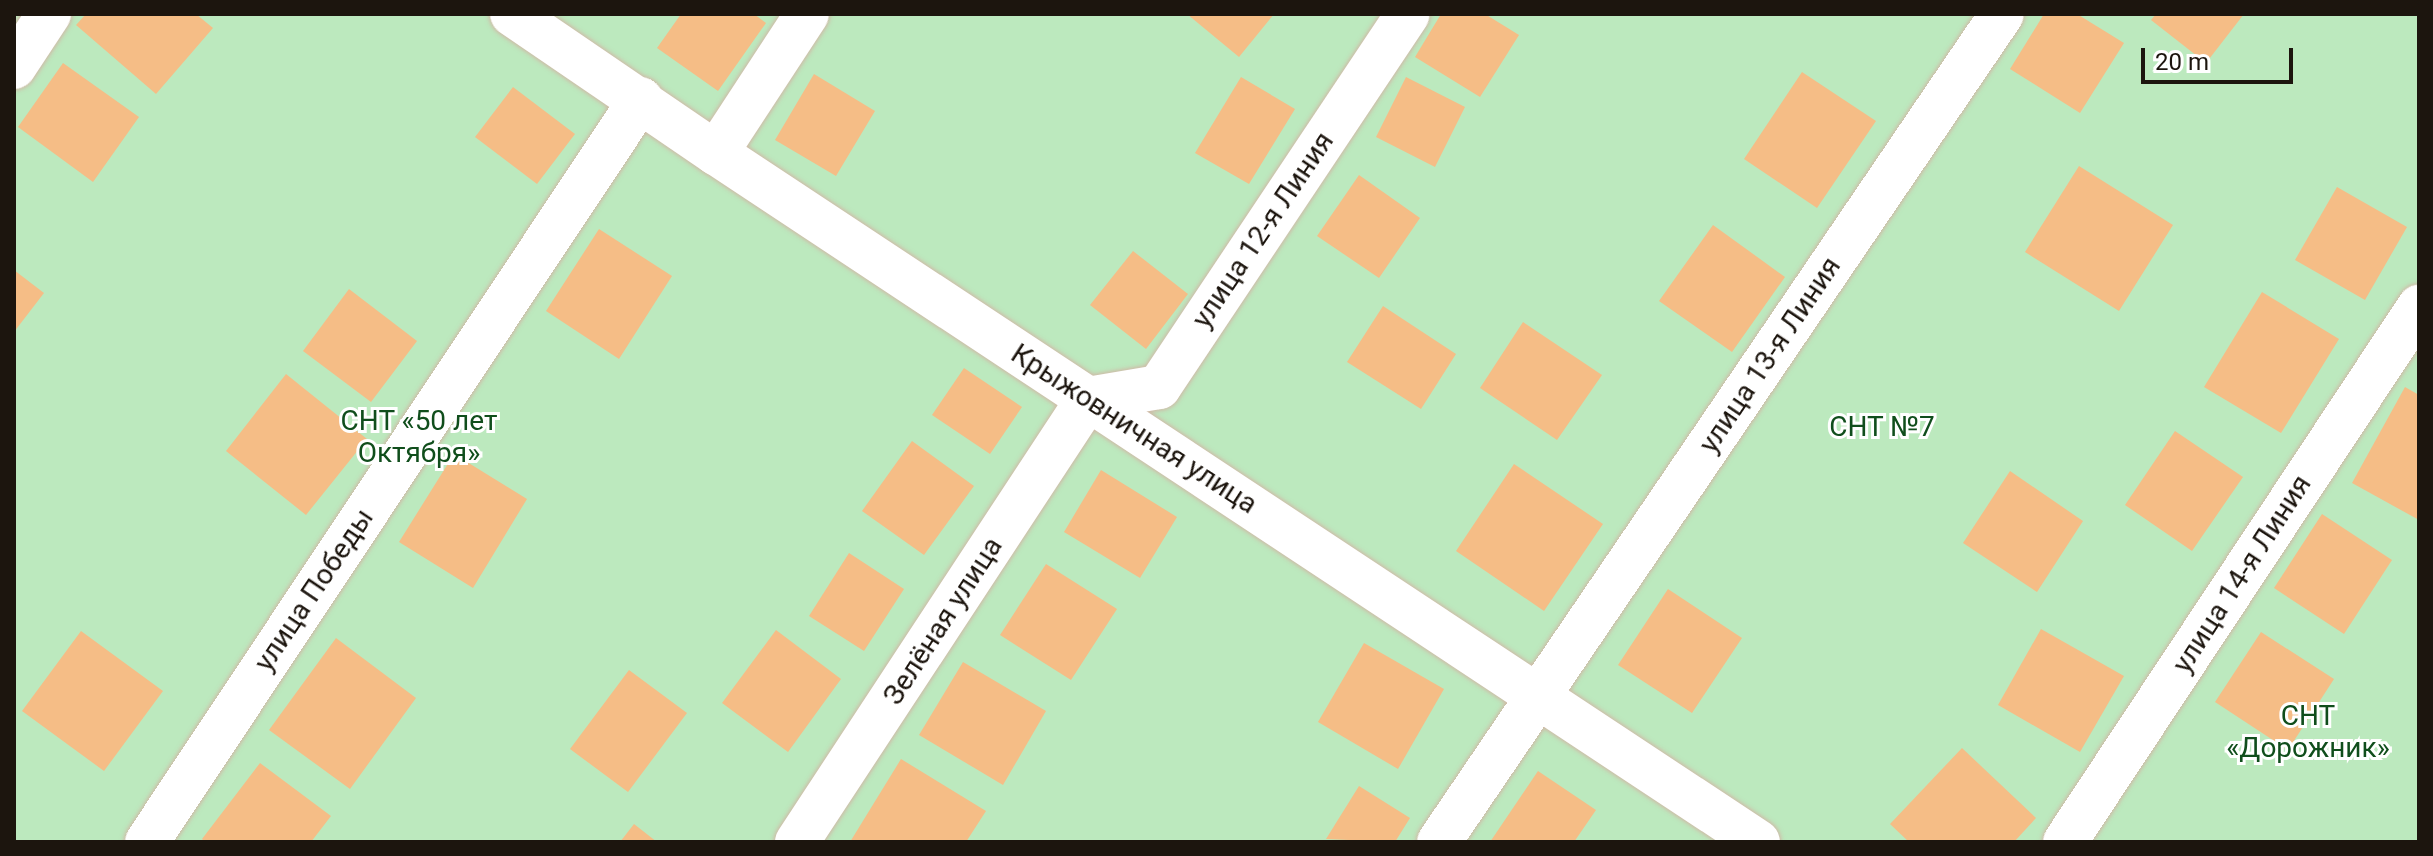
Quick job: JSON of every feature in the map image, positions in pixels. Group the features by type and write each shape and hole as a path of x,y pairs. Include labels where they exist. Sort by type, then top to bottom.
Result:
{"street":[{"path":"14,67 49,14"},
{"name":"Крыжовничная улица","path":"512,14 716,153 1758,842"},
{"path":"716,153 807,14"},
{"name":"улица 12-я Линия","path":"1088,399 1159,387 1408,14"},
{"name":"улица 13-я Линия","path":"1439,842 2002,14"},
{"name":"улица Победы","path":"147,842 641,99"},
{"name":"улица 14-я Линия","path":"2065,842 2419,307"},
{"name":"Зелёная улица","path":"797,842 1088,399"}],"green space":[{"path":"14,14 2419,14 2419,842 14,842"}],"building":[{"path":"86,14 196,14 213,28 156,94 76,25"},
{"path":"681,14 754,14 766,23 718,91 657,48"},
{"path":"1187,14 1274,14 1239,57"},
{"path":"1441,14 1485,14 1519,35 1480,97 1415,57"},
{"path":"2044,14 2077,14 2124,43 2080,113 2010,69"},
{"path":"2156,14 2244,14 2206,63 2151,20"},
{"path":"63,63 139,117 93,182 18,127"},
{"path":"1802,72 1876,121 1817,208 1744,159"},
{"path":"814,74 875,111 836,176 775,140"},
{"path":"1241,77 1295,109 1249,184 1195,153"},
{"path":"1406,77 1465,107 1435,167 1376,137"},
{"path":"513,87 575,134 537,184 475,137"},
{"path":"2079,166 2173,225 2119,311 2025,252"},
{"path":"1359,175 1420,218 1379,278 1317,236"},
{"path":"2337,187 2407,227 2365,300 2295,260"},
{"path":"1713,225 1785,277 1732,352 1659,301"},
{"path":"599,229 672,276 619,359 546,311"},
{"path":"1133,251 1188,294 1146,349 1090,305"},
{"path":"14,270 44,293 14,332"},
{"path":"349,289 417,341 371,402 303,351"},
{"path":"2262,292 2339,339 2281,433 2204,387"},
{"path":"1383,306 1456,354 1421,409 1347,362"},
{"path":"1523,322 1602,375 1557,440 1480,388"},
{"path":"964,368 1022,407 990,454 932,415"},
{"path":"286,374 367,439 306,515 226,451"},
{"path":"2405,387 2419,395 2419,520 2352,483"},
{"path":"2175,431 2243,477 2192,551 2125,505"},
{"path":"912,441 974,486 924,555 862,511"},
{"path":"454,454 527,499 473,588 399,542"},
{"path":"1514,464 1603,524 1544,611 1456,551"},
{"path":"1101,470 1177,517 1140,578 1064,532"},
{"path":"2010,471 2083,521 2037,592 1963,543"},
{"path":"2322,514 2392,560 2344,634 2274,588"},
{"path":"849,553 904,589 864,651 809,616"},
{"path":"1046,564 1117,609 1071,680 1000,635"},
{"path":"1668,589 1742,638 1692,713 1618,665"},
{"path":"2041,629 2124,676 2080,752 1998,705"},
{"path":"776,630 841,679 788,752 722,703"},
{"path":"81,631 163,691 104,771 22,711"},
{"path":"2261,632 2334,679 2288,750 2215,702"},
{"path":"336,638 416,698 350,789 269,730"},
{"path":"1364,643 1444,689 1398,769 1318,722"},
{"path":"963,662 1046,711 1003,785 919,735"},
{"path":"629,670 687,713 628,792 570,749"},
{"path":"1962,748 2036,818 2014,842 1909,842 1890,824"},
{"path":"901,759 986,811 966,842 850,842"},
{"path":"260,763 331,816 311,842 205,842 202,839"},
{"path":"1538,771 1596,810 1574,842 1490,842"},
{"path":"1359,786 1410,818 1395,842 1326,839"},
{"path":"634,824 657,842 620,842"}],"park label":[{"name":"СНТ №7","path":"1882,427"},
{"name":"СНТ «50 лет Октября»","path":"419,437"},
{"name":"СНТ «Дорожник»","path":"2308,732"}]}
